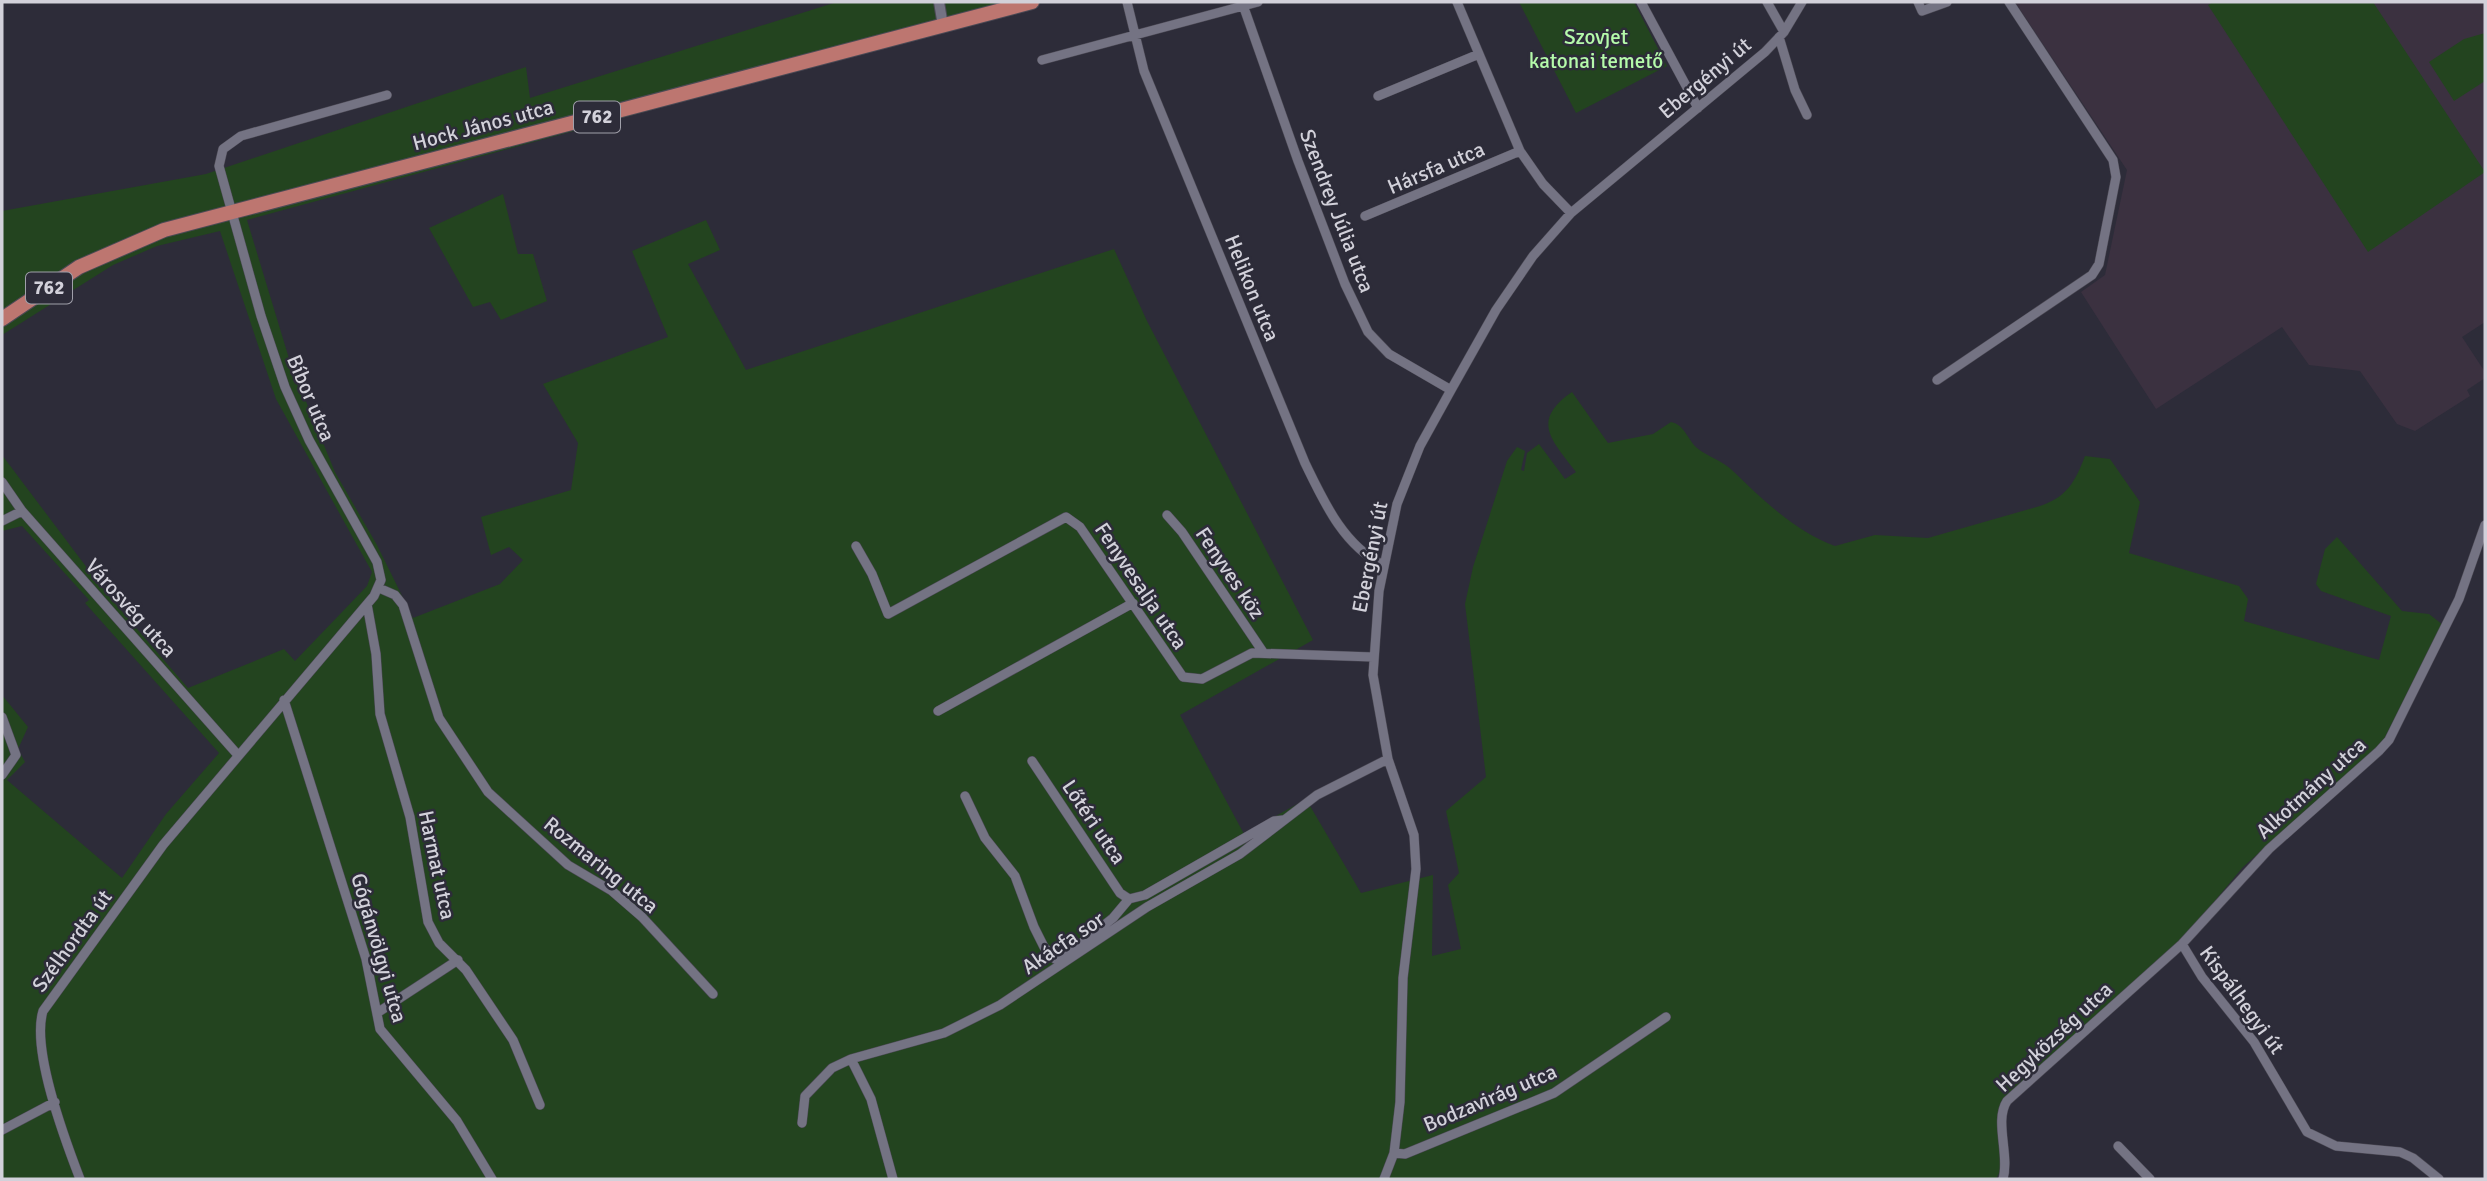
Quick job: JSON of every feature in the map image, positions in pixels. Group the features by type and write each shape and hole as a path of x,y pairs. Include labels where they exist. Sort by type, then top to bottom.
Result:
{"main road":[{"name":"Hock János utca","path":"2,319 79,267 164,230 1032,2"}],"street":[{"path":"939,2 943,26"},
{"name":"Helikon utca","path":"1127,2 1144,71 1305,463 1328,508 1348,538 1371,559 1383,565"},
{"path":"1042,60 1258,2"},
{"path":"1457,2 1520,151 1544,184 1571,213"},
{"path":"1641,2 1698,108"},
{"path":"1767,2 1782,35 1795,90 1807,115"},
{"name":"Ebergényi út","path":"1384,1179 1394,1153 1401,1083 1403,978 1417,852 1409,813 1388,759 1376,699 1373,657 1389,533 1409,473 1451,390 1516,281 1571,213 1782,35 1802,2"},
{"path":"1918,2 1923,11 1947,2"},
{"path":"1937,380 2092,275 2099,264 2116,177 2113,160 2009,2"},
{"name":"Szendrey Júlia utca","path":"1243,5 1345,284 1368,332 1389,354 1451,390"},
{"path":"1378,96 1479,54"},
{"name":"Bíbor utca","path":"379,588 381,576 377,562 318,459 285,387 219,166 219,155 227,143 241,136 387,95"},
{"name":"Hársfa utca","path":"1365,216 1520,151"},
{"name":"Városvég utca","path":"2,482 22,511 237,754"},
{"path":"2,521 22,511"},
{"name":"Fenyves köz","path":"1167,515 1182,532 1263,652"},
{"name":"Fenyvesalja utca","path":"856,546 872,574 888,614 1066,517 1080,527 1178,672 1189,680 1202,679 1244,656 1263,652 1373,657"},
{"name":"Alkotmány utca","path":"2182,944 2269,849 2389,740 2459,599 2485,525"},
{"path":"237,754 379,588"},
{"name":"Rozmaring utca","path":"379,588 395,595 403,605 439,718 488,792 568,865 603,885 642,917 713,994"},
{"path":"938,711 1133,603"},
{"name":"Harmat utca","path":"367,604 380,714 410,817 425,911 439,943 458,960 513,1040 540,1105"},
{"name":"Gógánvölgyi utca","path":"284,700 366,959 380,1029 457,1121 492,1179"},
{"path":"2,718 16,755 2,775"},
{"name":"Szélhordta út","path":"80,1179 40,1056 38,1031 43,1011 163,845 237,754"},
{"name":"Akácfa sor","path":"802,1123 805,1096 832,1068 851,1059 944,1033 1000,1005 1147,907 1240,854 1317,795 1388,759"},
{"name":"Lőtéri utca","path":"1032,761 1120,892 1129,900"},
{"path":"965,796 985,838 1015,876 1034,927 1044,947 1055,959 1063,958 1113,918 1129,900 1145,895 1274,821 1284,820"},
{"name":"Hegyközség utca","path":"2003,1179 2007,1163 2002,1114 2007,1101 2182,944"},
{"name":"Kispálhegyi út","path":"2182,944 2202,977 2254,1042 2307,1132 2336,1146 2400,1152 2413,1158 2439,1179"},
{"path":"377,1013 458,960"},
{"name":"Bodzavirág utca","path":"1394,1153 1405,1154 1554,1093 1666,1017"},
{"path":"851,1059 871,1100 893,1179"},
{"path":"2,1130 55,1102"},
{"path":"2118,1146 2151,1179"}],"shaded area":[{"path":"2015,2 2485,2 2485,322 2462,337 2485,372 2485,378 2467,390 2470,396 2415,431 2397,424 2360,371 2309,365 2282,327 2156,409 2081,292 2105,275 2127,170"}],"green space":[{"path":"837,2 1017,2 1026,8 247,220 291,365 335,472 377,545 413,618 500,584 523,560 509,547 491,555 481,517 571,490 578,443 543,384 668,337 632,251 706,220 720,250 688,264 746,370 1114,249 1147,321 1313,640 1180,715 1244,834 1306,799 1361,893 1433,875 1432,956 1461,949 1448,885 1459,873 1446,811 1486,777 1465,604 1473,567 1507,461 1517,447 1525,451 1521,470 1524,471 1527,453 1539,444 1565,479 1576,472 1553,440 1548,422 1559,402 1572,392 1608,443 1653,434 1671,422 1676,424 1697,448 1730,468 1781,514 1807,532 1835,546 1875,535 1928,538 2040,506 2057,498 2069,487 2085,456 2110,459 2140,502 2129,553 2239,586 2248,599 2244,621 2379,660 2391,616 2321,591 2316,584 2325,549 2337,537 2402,611 2429,614 2443,625 2382,743 2243,867 2188,933 2000,1105 2001,1169 1996,1179 2,1179 2,695 28,727 18,749 25,762 7,780 122,878 166,814 219,753 85,603 89,600 22,526 2,531 2,455 106,593 188,688 284,649 295,661 367,586 372,572 276,399 220,231 157,246 113,265 2,335 2,211 206,174 526,67 530,98"},
{"name":"Szovjet katonai temető","path":"1519,2 1634,2 1667,66 1576,113"},
{"path":"2213,2 2373,2 2485,172 2368,252 2208,5"},
{"path":"2485,33 2485,81 2454,101 2429,62 2464,39"},
{"path":"503,194 518,254 533,254 547,301 501,320 490,302 473,307 429,228"}]}
